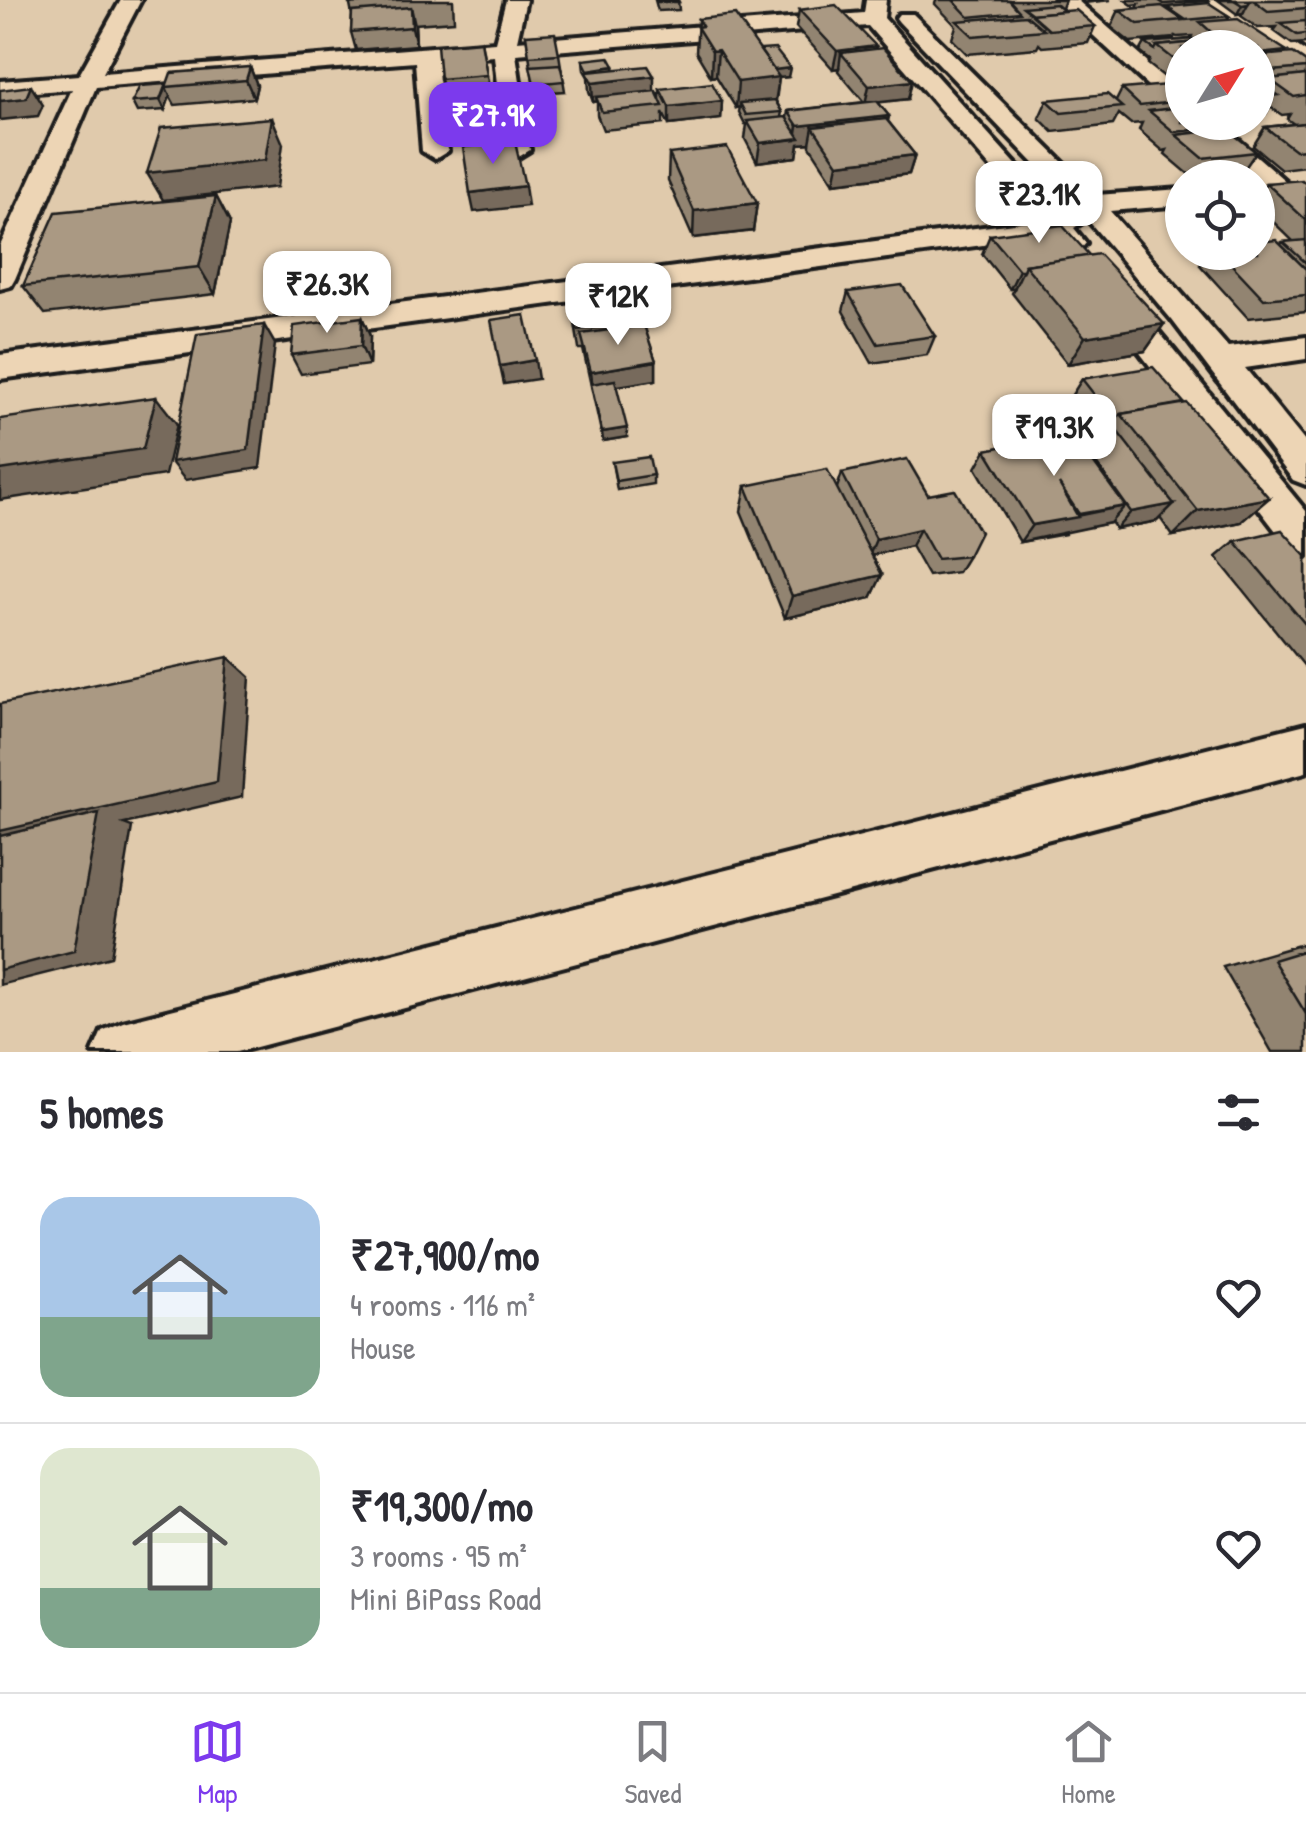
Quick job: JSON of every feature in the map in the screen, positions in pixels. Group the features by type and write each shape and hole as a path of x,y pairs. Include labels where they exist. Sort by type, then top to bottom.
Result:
{"street":[{"path":"0,280 88,80 130,0"},
{"path":"516,0 504,49 518,150"},
{"path":"1065,0 1165,89"},
{"path":"1214,0 1306,62"},
{"path":"0,88 504,49 875,6 905,16 1088,204 1306,470"},
{"path":"875,6 1058,226 1306,540"},
{"path":"426,55 435,151"},
{"path":"1224,140 1306,214"},
{"path":"0,366 1058,226 1088,204 1165,197"},
{"path":"1218,360 1306,348"},
{"path":"123,1052 1306,748"}],"building":[{"path":"349,0 396,0 349,4"},
{"path":"953,0 1009,0 1020,12 969,17"},
{"path":"1158,0 1207,0 1208,1 1164,4"},
{"path":"1253,0 1306,0 1306,8 1268,11"},
{"path":"1209,3 1229,16 1186,20 1167,7"},
{"path":"1056,4 1064,11 1032,14 1023,7"},
{"path":"836,5 876,46 837,51 799,10"},
{"path":"1162,6 1183,20 1138,24 1119,10"},
{"path":"411,7 412,27 351,32 352,12"},
{"path":"1076,10 1095,26 1049,30 1031,14"},
{"path":"735,15 779,77 738,82 718,50 712,51 697,27 702,26 698,19"},
{"path":"1026,15 1044,30 973,36 957,21"},
{"path":"1238,19 1255,30 1209,30 1200,22"},
{"path":"1306,21 1306,34 1297,35 1280,23"},
{"path":"555,33 559,54 529,56 526,35"},
{"path":"481,41 487,75 440,79 437,45"},
{"path":"1165,41 1165,45 1155,50 1145,43"},
{"path":"883,48 912,81 869,86 841,53"},
{"path":"775,49 790,68 774,70 760,50"},
{"path":"1293,53 1306,62 1306,68 1275,71 1275,55"},
{"path":"609,57 614,66 588,70 583,60"},
{"path":"560,64 564,81 534,84 530,66"},
{"path":"648,66 654,76 592,83 587,72"},
{"path":"250,67 246,80 166,87 171,73"},
{"path":"1306,75 1306,95 1294,97 1275,83 1275,78"},
{"path":"712,83 722,101 669,107 660,89"},
{"path":"166,84 160,100 132,102 140,86"},
{"path":"1165,85 1165,103 1140,106 1122,89"},
{"path":"31,86 26,98 0,101 0,90"},
{"path":"656,91 663,106 602,112 596,97"},
{"path":"1107,94 1122,107 1061,113 1047,100"},
{"path":"496,99 501,120 454,125 451,104"},
{"path":"775,100 782,112 746,115 740,103"},
{"path":"877,101 889,116 798,126 788,111"},
{"path":"1165,109 1165,124 1149,111"},
{"path":"786,117 800,138 760,143 747,121"},
{"path":"272,118 265,160 147,173 161,128"},
{"path":"886,119 915,155 838,164 813,127"},
{"path":"1305,123 1306,149 1295,150 1275,135 1275,126"},
{"path":"1182,140 1241,140 1256,152 1203,158"},
{"path":"515,142 525,186 470,193 463,147"},
{"path":"727,147 757,203 694,211 669,154"},
{"path":"1302,180 1306,184 1306,220 1275,191 1275,182"},
{"path":"216,196 199,267 23,286 56,212"},
{"path":"1062,225 1090,256 1025,265 1019,270 990,235"},
{"path":"1275,240 1306,269 1306,295 1264,299 1237,270 1275,270"},
{"path":"1306,240 1306,263 1283,242"},
{"path":"1099,254 1164,324 1085,337 1025,265"},
{"path":"633,285 643,323 577,330 570,291"},
{"path":"902,285 935,336 878,344 848,292"},
{"path":"525,315 535,360 500,366 491,320"},
{"path":"362,317 361,346 291,355 294,326"},
{"path":"264,325 248,450 171,462 197,334"},
{"path":"644,325 656,361 591,372 581,334"},
{"path":"1153,367 1184,403 1121,414 1114,420 1082,379"},
{"path":"615,380 627,428 602,432 591,384"},
{"path":"156,397 143,449 0,470 0,419"},
{"path":"1187,403 1269,498 1198,511 1121,414"},
{"path":"1110,422 1174,504 1131,512 1071,428"},
{"path":"1071,432 1125,506 1079,514 1059,484 1078,517 1032,525 986,450"},
{"path":"649,457 653,475 616,481 612,462"},
{"path":"907,459 928,495 955,490 980,532 968,556 937,559 920,529 876,539 842,473"},
{"path":"827,469 882,575 792,596 746,486"},
{"path":"1282,530 1306,556 1306,625 1235,541"},
{"path":"228,657 217,782 0,831 0,704"},
{"path":"99,813 74,951 0,970 0,836"},
{"path":"1306,950 1306,1014 1273,960"}]}
